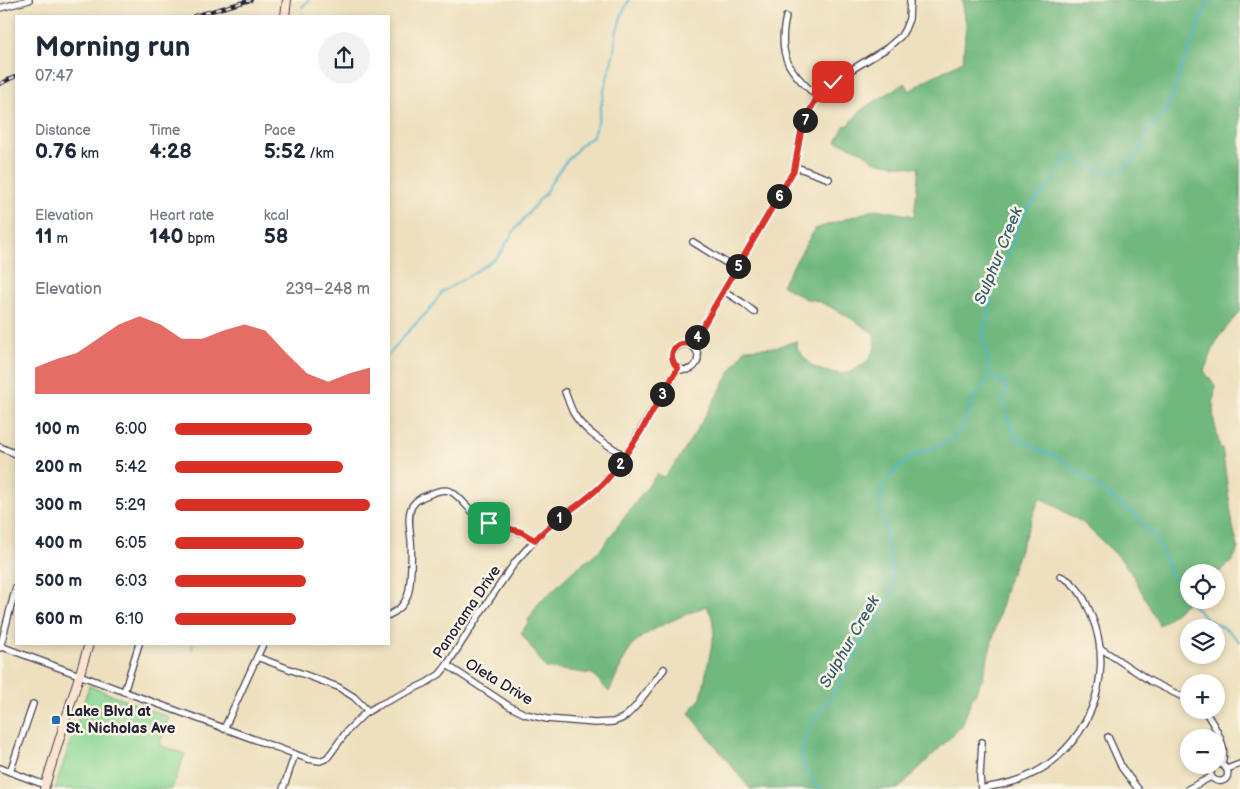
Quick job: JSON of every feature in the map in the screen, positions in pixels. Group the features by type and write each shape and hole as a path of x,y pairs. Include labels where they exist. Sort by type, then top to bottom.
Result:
{"main road":[{"path":"285,13 287,0"},
{"path":"44,787 89,645"}],"street":[{"path":"0,8 29,0"},
{"path":"692,345 796,167 801,132 806,117 818,96 838,78 887,48 901,36 909,19 910,0"},
{"path":"786,17 783,36 786,59 805,86 818,96"},
{"path":"796,167 829,179"},
{"path":"693,242 736,269"},
{"path":"724,291 754,312"},
{"path":"683,343 692,345 699,355 697,363 690,369 678,368 673,362 673,351 683,343"},
{"name":"Panorama Drive","path":"0,647 308,759 317,761 326,758 332,753 346,731 368,711 432,680 440,674 516,561 545,529 603,484 625,456 678,368"},
{"path":"565,392 574,413 582,424 591,433 625,456"},
{"path":"0,447 15,454"},
{"path":"390,614 401,606 409,594 411,549 409,518 413,504 420,498 438,491 449,491 456,494 473,513 483,520 521,532 535,540"},
{"path":"982,742 981,789 1014,782 1047,766 1066,749 1084,725 1098,687 1101,668 1100,648 1095,624 1085,600 1073,584 1060,576"},
{"path":"0,647 15,591"},
{"path":"124,692 139,645"},
{"path":"224,729 263,645"},
{"path":"1100,648 1150,681 1180,696"},
{"path":"257,657 338,687 358,699 368,711"},
{"name":"Oleta Drive","path":"447,665 509,706 525,714 547,719 595,723 613,722 626,716 664,669"},
{"path":"10,772 34,704"},
{"path":"1108,737 1122,768 1138,789"},
{"path":"283,789 295,754"},
{"path":"1225,768 1228,769 1240,764"},
{"path":"0,768 44,787"},
{"path":"1212,774 1216,781 1222,781 1227,778 1228,769"},
{"path":"1188,789 1212,777"}],"green space":[{"path":"962,0 1240,0 1240,106 1238,108 1240,115 1240,311 1218,338 1204,371 1215,386 1214,421 1220,448 1222,448 1233,527 1238,548 1233,560 1225,567 1225,564 1180,564 1180,608 1159,625 1134,577 1120,558 1083,523 1040,497 1007,584 982,680 971,701 962,726 898,789 750,789 689,713 701,698 714,634 712,616 706,606 666,623 638,640 625,657 609,692 593,674 546,668 521,633 538,604 572,572 600,550 657,474 663,477 676,463 745,349 777,347 796,341 798,350 812,366 823,371 843,374 851,372 867,362 875,348 874,333 821,302 806,299 782,285 815,229 876,209 914,216 919,168 872,161 861,151 836,141 845,125 848,126 861,110 905,83 910,91 922,82 963,61 966,23"},
{"path":"89,686 169,717 159,745 185,754 172,789 55,789"}],"waterway":[{"path":"302,7 309,0"},
{"path":"390,354 431,308 442,292 499,255 514,231 544,195 564,164 585,141 592,138 598,122 614,52 616,34 622,14 629,0"},
{"name":"Sulphur Creek","path":"820,789 805,768 802,757 804,741 813,720 828,703 891,595 893,583 892,568 880,503 883,487 892,474 904,463 918,454 948,441 958,433 964,424 973,399 987,380 989,373 984,330 993,288 1026,211 1047,189 1066,156 1091,167 1108,171 1123,169 1133,160 1149,128 1163,116 1174,93 1181,68 1209,0"},
{"path":"989,377 1005,382 1008,385 1002,402 1006,408 1009,423 1016,436 1023,442 1060,458 1135,515 1156,537 1172,575 1189,602 1207,619 1227,630 1240,642"},
{"path":"192,649 193,645"}],"railway":[{"path":"198,15 251,0"},
{"path":"0,84 15,76"}],"place":[{"name":"Lake Blvd at St. Nicholas Ave","path":"56,720"}],"route":[{"path":"489,523 521,532 535,540 545,529 592,494 615,470 678,368 673,362 673,351 683,343 692,345 796,167 799,142 806,117 818,96 833,82"}]}
